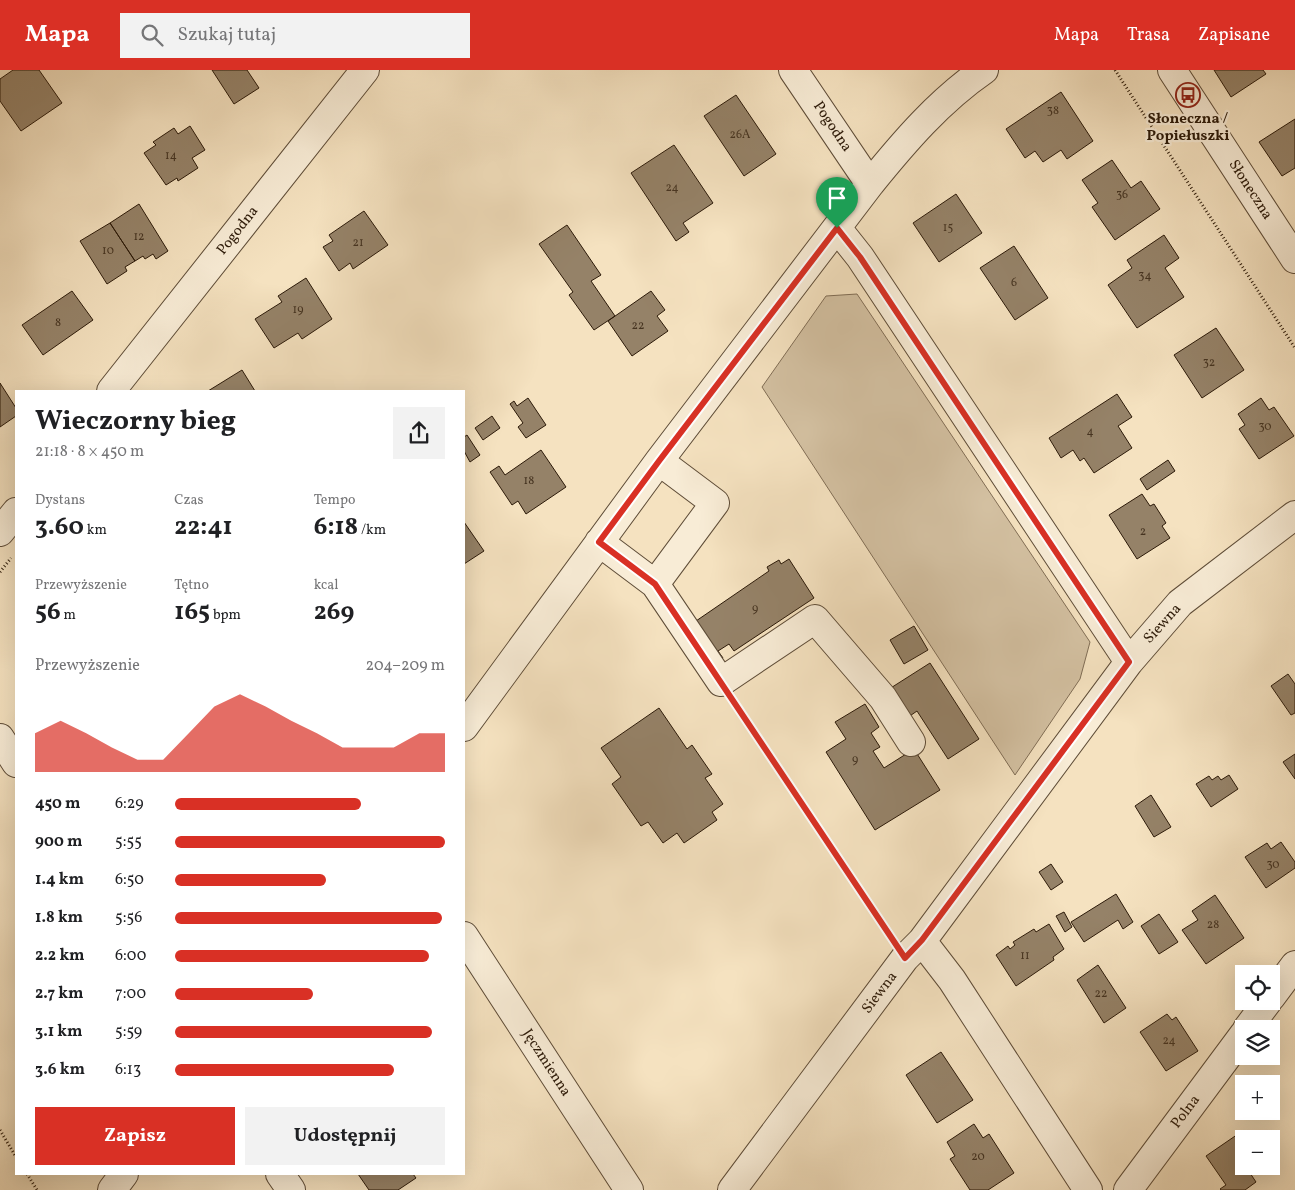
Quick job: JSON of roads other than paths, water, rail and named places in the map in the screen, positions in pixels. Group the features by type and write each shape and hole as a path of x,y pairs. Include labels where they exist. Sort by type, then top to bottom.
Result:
{"street":[{"name":"Pogodna","path":"112,390 365,70"},
{"name":"Pogodna","path":"793,70 870,184"},
{"path":"465,726 659,461 870,184 940,105 984,70"},
{"name":"Słoneczna","path":"1172,70 1295,259"},
{"path":"837,228 860,257 1129,662"},
{"path":"655,584 715,504 659,461"},
{"path":"0,532 15,513"},
{"name":"Siewna","path":"732,1190 1129,662 1180,603 1295,515"},
{"path":"599,542 655,584 721,682 815,619 883,698 911,742"},
{"path":"0,738 15,761"},
{"name":"Jęczmienna","path":"465,938 629,1190"},
{"path":"914,949 952,980 1088,1190"},
{"path":"1280,985 1295,965"},
{"name":"Polna","path":"1128,1190 1235,1046"},
{"path":"112,1190 123,1175"},
{"path":"281,1175 291,1190"}],"place":[{"name":"Słoneczna / Popiełuszki","path":"1188,95"}]}
